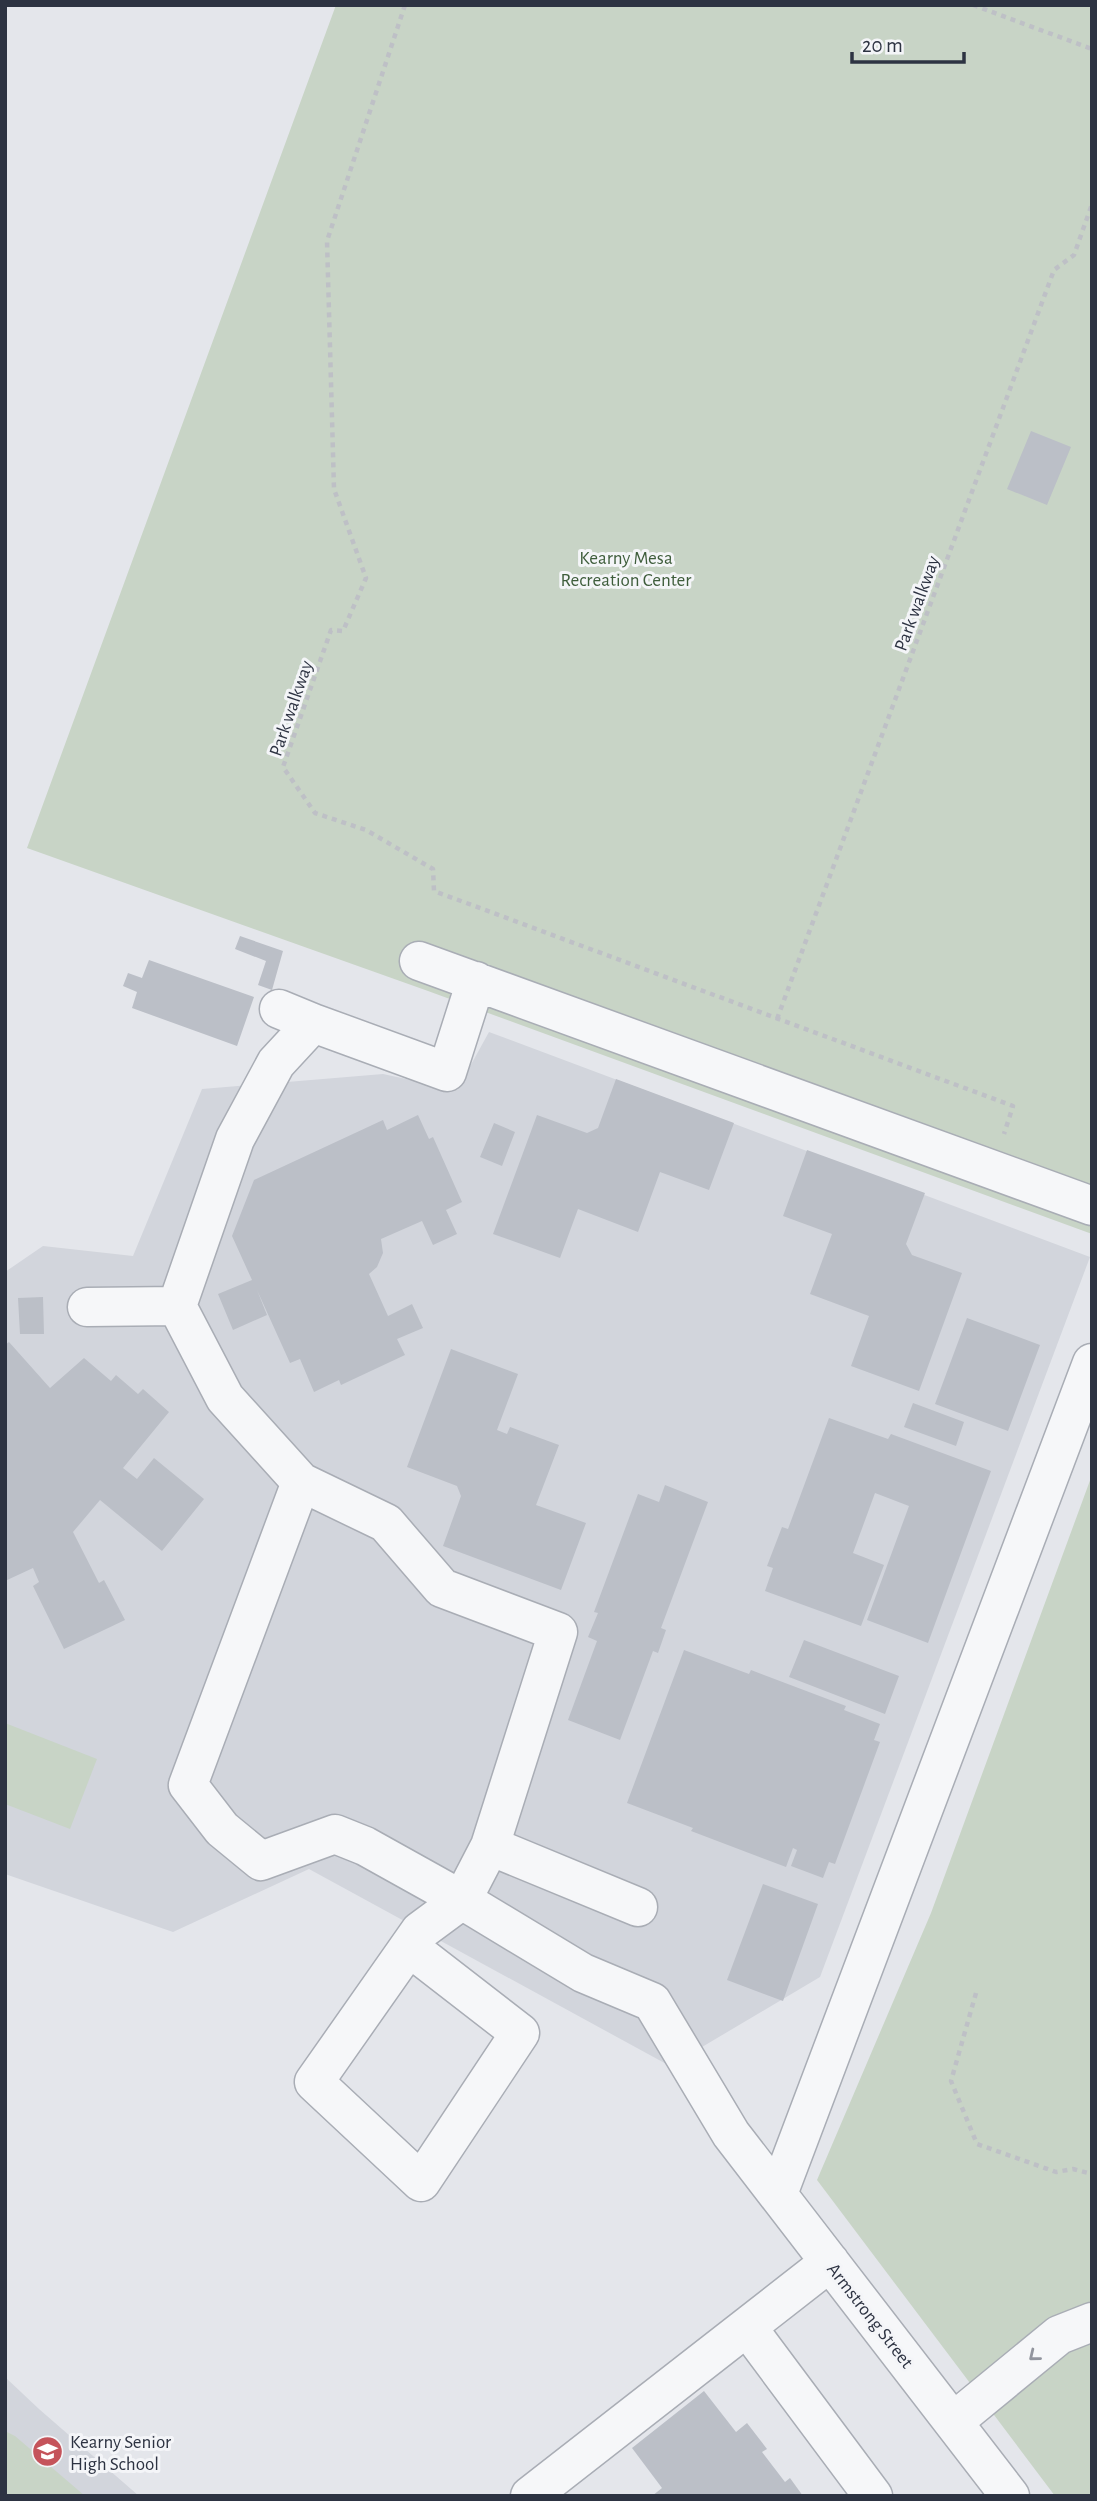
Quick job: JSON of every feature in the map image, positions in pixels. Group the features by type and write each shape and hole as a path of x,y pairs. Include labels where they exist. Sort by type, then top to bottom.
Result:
{"street":[{"path":"419,961 1092,1206"},
{"path":"409,1947 520,2033 421,2182 314,2082 420,1931 462,1900 490,1846 558,1632 442,1588 386,1523 301,1482 225,1398 177,1306 235,1139 276,1062 296,1016 447,1072 476,981"},
{"path":"87,1307 177,1306"},
{"path":"778,2193 1092,1363"},
{"name":"Armstrong Street","path":"301,1482 188,1785 222,1829 261,1861 335,1833 365,1846 462,1900 583,1973 652,2002 732,2134 1010,2496"},
{"path":"490,1846 638,1907"},
{"path":"530,2496 830,2262"},
{"path":"953,2422 1059,2335 1092,2322"},
{"path":"747,2327 873,2496"}],"path":[{"name":"Park walkway","path":"405,5 327,241 334,489 366,578 342,631 331,630 283,767 315,813 366,830 433,869 434,891 1013,1106 1003,1135 1007,1145"},
{"path":"973,5 1092,49"},
{"name":"Park walkway","path":"777,1019 1054,270 1074,255 1092,204"},
{"path":"976,1993 951,2081 977,2144 1056,2172 1073,2169 1092,2174"}],"shaded area":[{"path":"489,1032 1090,1257 820,1977 670,2066 309,1869 173,1932 5,1874 5,1272 43,1246 133,1256 202,1089 383,1074 457,1090"},
{"name":"Kearny Senior High School","path":"5,2377 39,2409 139,2496 5,2496"}],"green space":[{"name":"Kearny Mesa Recreation Center","path":"336,5 1092,5 1092,1234 428,991 27,848"},
{"path":"1092,1475 1092,2496 1055,2496 817,2180 931,1913"},
{"path":"5,1723 97,1759 70,1829 5,1804"},
{"path":"5,2431 15,2436 85,2496 5,2496"}],"building":[{"path":"1031,431 1071,447 1047,505 1007,489"},
{"path":"240,936 283,951 272,990 258,985 266,961 235,949"},
{"path":"149,960 254,997 237,1046 132,1008 137,992 123,986 128,973 142,978"},
{"path":"616,1079 734,1123 709,1190 660,1172 638,1232 578,1209 560,1258 493,1234 537,1115 587,1133 598,1128"},
{"path":"418,1115 429,1139 433,1137 462,1202 446,1210 457,1234 433,1245 422,1221 381,1239 383,1253 377,1267 369,1274 388,1316 412,1304 423,1328 397,1339 405,1355 341,1385 339,1380 314,1392 300,1359 290,1363 257,1290 267,1315 233,1330 218,1294 252,1280 232,1236 254,1180 383,1120 387,1130"},
{"path":"494,1123 515,1132 502,1166 480,1157"},
{"path":"807,1150 925,1193 906,1244 912,1255 962,1273 919,1391 851,1366 869,1316 810,1294 832,1234 783,1216"},
{"path":"43,1297 44,1334 20,1334 18,1298"},
{"path":"967,1318 1040,1345 1008,1431 935,1404"},
{"path":"9,1342 50,1388 84,1358 111,1381 116,1375 138,1394 143,1389 169,1412 123,1468 137,1479 154,1458 204,1499 162,1551 100,1500 73,1532 99,1583 104,1580 125,1620 64,1649 33,1586 39,1582 33,1568 5,1581 5,1345"},
{"path":"451,1349 518,1374 497,1430 507,1434 510,1427 559,1445 536,1505 586,1523 561,1590 443,1546 461,1496 457,1486 407,1467"},
{"path":"913,1403 964,1422 956,1446 904,1427"},
{"path":"829,1418 888,1439 891,1434 991,1471 928,1643 867,1620 909,1506 875,1493 853,1553 884,1565 861,1626 765,1591 773,1568 767,1566 782,1527 788,1529"},
{"path":"665,1485 708,1502 661,1628 666,1630 658,1653 653,1651 620,1740 568,1720 597,1641 588,1637 598,1613 594,1612 638,1494 659,1502"},
{"path":"804,1640 899,1676 885,1714 789,1677"},
{"path":"684,1650 749,1674 751,1670 846,1706 844,1710 880,1724 874,1740 880,1742 835,1864 829,1862 823,1878 791,1866 797,1850 793,1848 786,1867 627,1803"},
{"path":"763,1884 818,1904 783,2001 727,1980"},
{"path":"704,2391 736,2432 747,2423 767,2449 762,2452 785,2482 790,2478 803,2496 652,2496 662,2488 632,2448"}],"place":[{"name":"Kearny Senior High School","path":"47,2452"}]}
